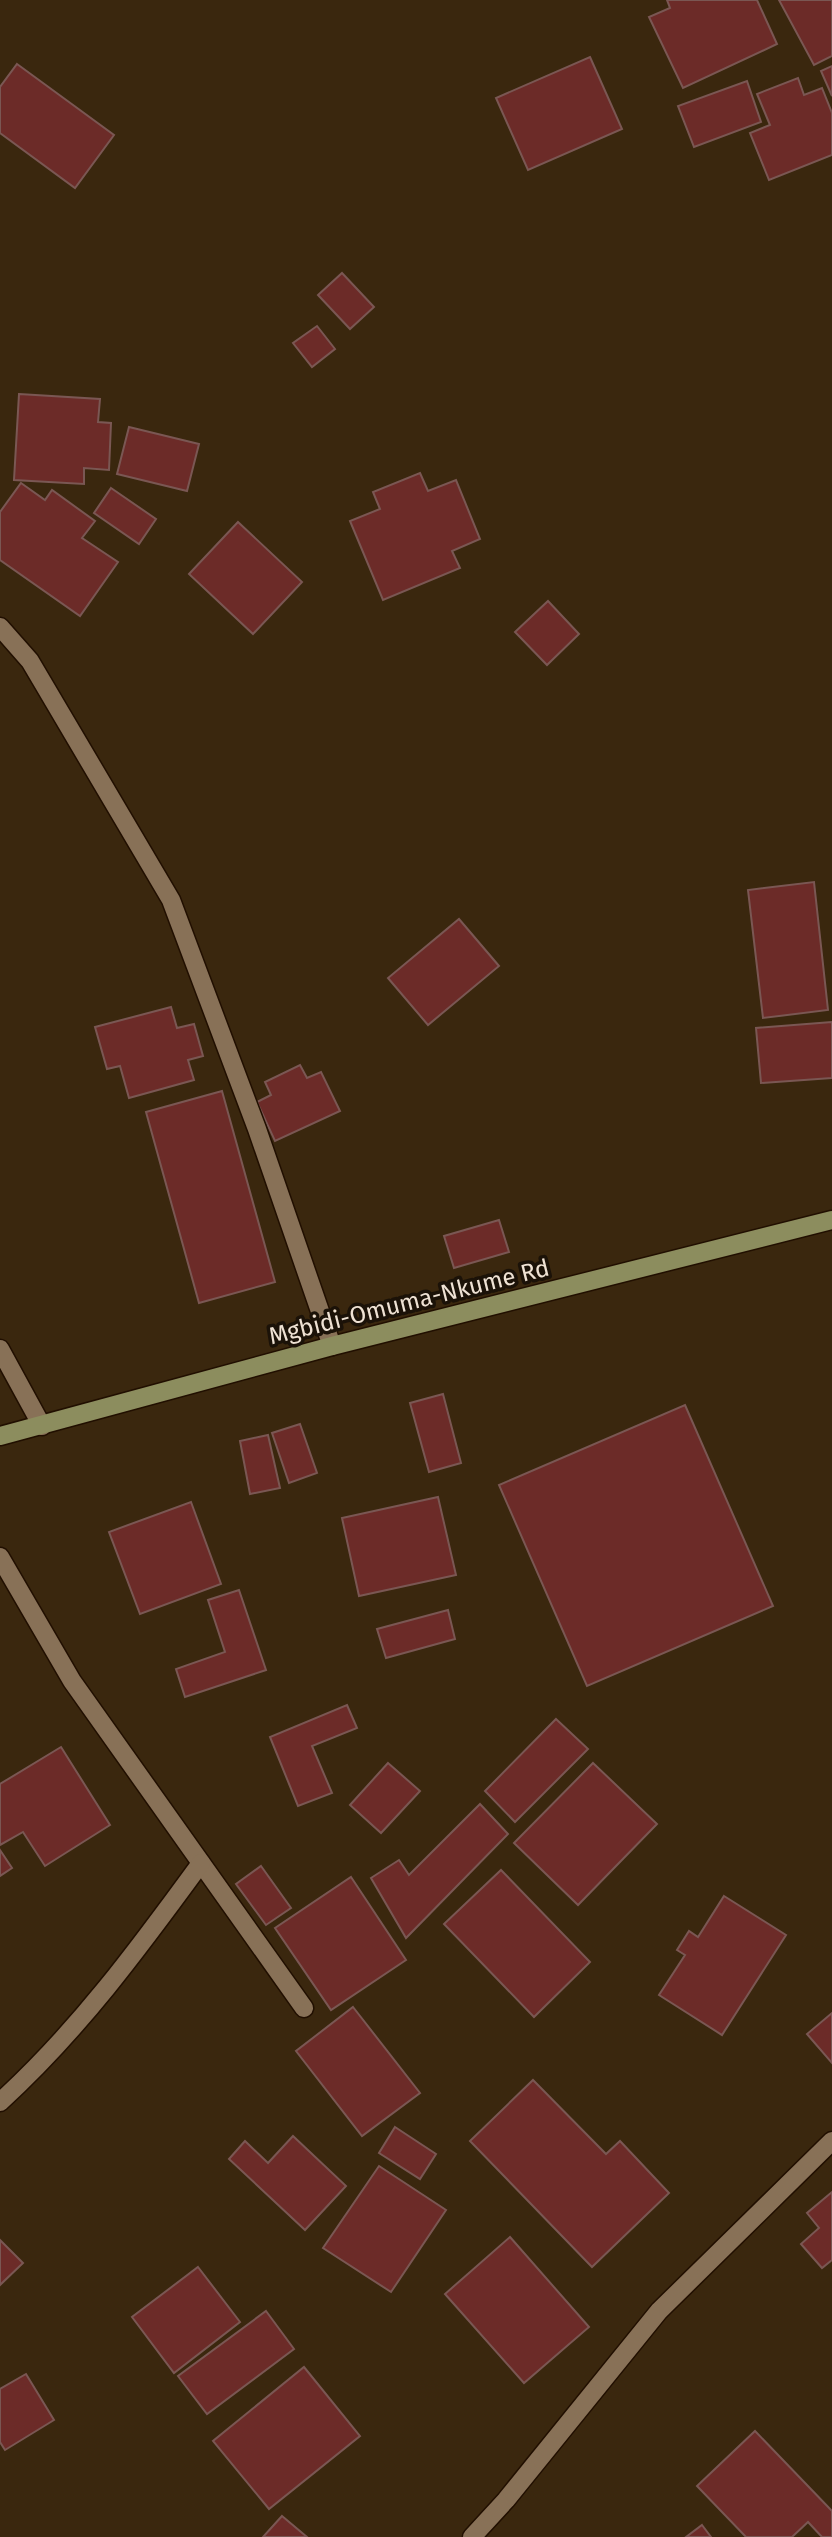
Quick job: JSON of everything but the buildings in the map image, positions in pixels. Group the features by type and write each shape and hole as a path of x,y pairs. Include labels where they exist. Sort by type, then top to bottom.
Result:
{"street":[{"path":"0,627 30,661 171,900 257,1129 332,1346"},
{"name":"Mgbidi-Omuma-Nkume Rd","path":"0,1436 332,1346 832,1220"},
{"path":"0,1349 43,1426"},
{"path":"0,1557 72,1681 304,2008"},
{"path":"0,2102 38,2067 125,1969 201,1863"},
{"path":"472,2537 506,2500 659,2311 832,2141"}]}
